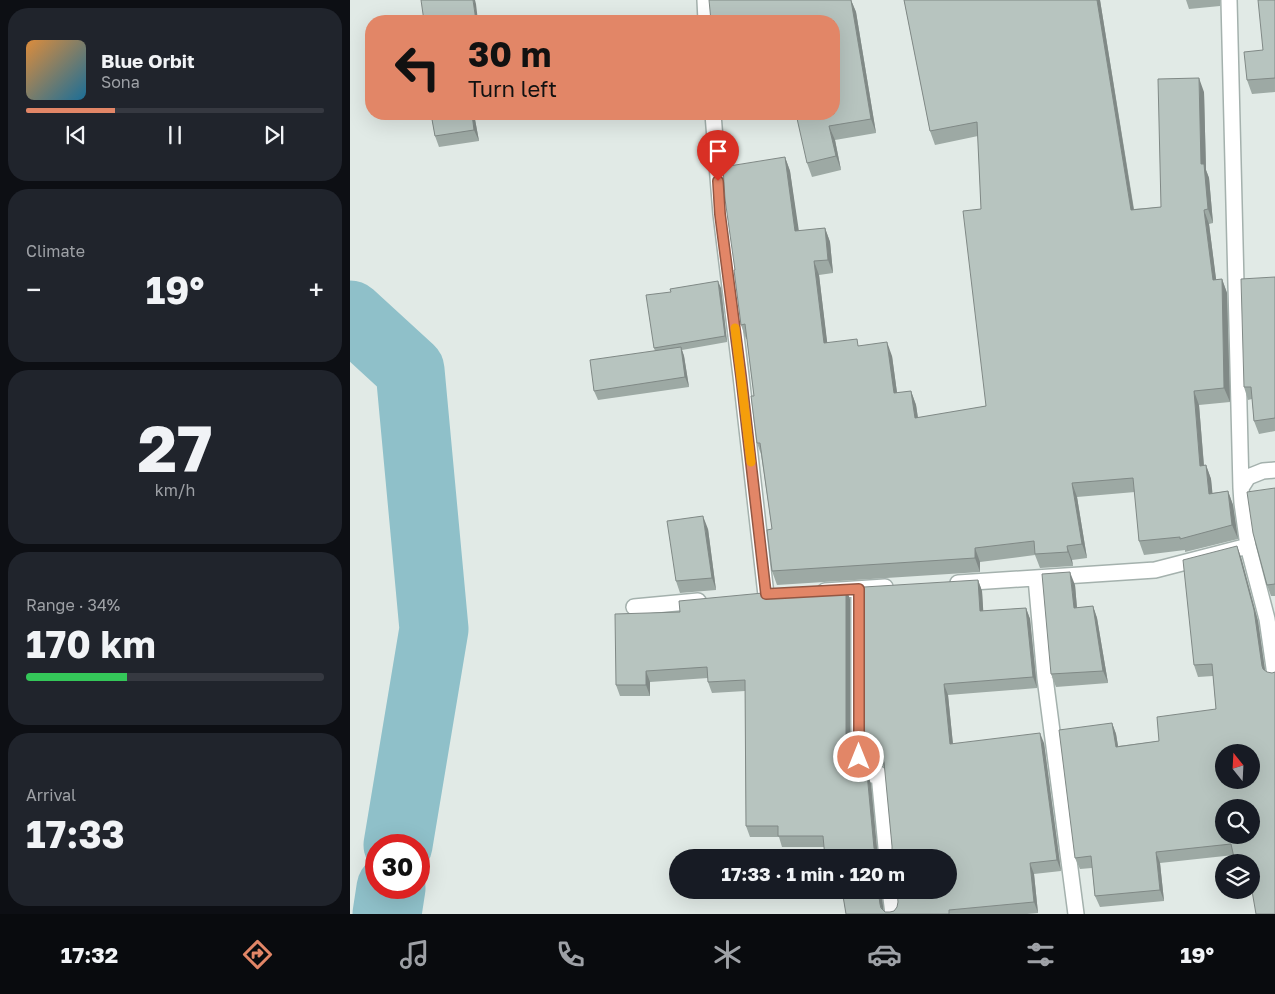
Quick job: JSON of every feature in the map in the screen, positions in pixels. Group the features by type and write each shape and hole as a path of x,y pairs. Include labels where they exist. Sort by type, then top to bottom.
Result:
{"street":[{"path":"704,0 705,15"},
{"path":"1229,0 1242,503 1248,546 1267,619 1275,675"},
{"path":"713,120 720,214 740,366 761,595 784,593"},
{"path":"1241,488 1248,477 1263,471 1275,470"},
{"path":"947,584 1155,570 1248,546"},
{"path":"1036,578 1045,678 1076,914"},
{"path":"812,592 898,586"},
{"path":"859,589 859,776 879,774 886,849"},
{"path":"634,607 709,600"},
{"path":"891,899 893,914"}],"building":[{"path":"421,0 473,0 475,15 423,15"},
{"path":"709,0 851,0 871,119 829,126 836,156 807,163 797,120 840,120 840,15 710,15"},
{"path":"904,0 1097,0 1131,210 1161,207 1158,79 1199,78 1201,164 1204,164 1208,209 1204,210 1213,280 1222,279 1224,388 1194,391 1200,466 1206,465 1209,494 1228,491 1232,525 1180,539 1180,537 1139,541 1133,478 1072,483 1082,544 1067,546 1068,552 1035,554 1034,541 975,548 975,558 772,571 767,530 772,529 760,443 757,443 751,396 754,396 745,324 741,325 725,199 723,167 785,157 795,231 825,228 828,260 814,261 824,343 857,339 858,346 887,342 894,393 911,391 915,418 986,406 963,211 981,209 977,122 930,131"},
{"path":"1258,0 1275,0 1275,78 1247,80 1244,52 1263,50"},
{"path":"432,120 473,120 474,130 435,136"},
{"path":"1275,277 1275,418 1254,421 1251,387 1244,387 1241,279"},
{"path":"718,281 725,336 654,348 646,295 671,292 670,289"},
{"path":"681,347 685,377 594,391 590,360"},
{"path":"1275,488 1275,584 1267,585 1253,533 1247,492"},
{"path":"703,516 712,578 676,581 667,521"},
{"path":"1237,546 1254,610 1262,666 1267,672 1275,672 1275,914 1256,914 1253,899 1260,899 1260,854 1233,854 1231,844 1156,852 1160,890 1095,896 1091,856 1075,858 1059,730 1112,723 1116,747 1159,741 1157,717 1216,709 1212,664 1194,665 1183,560"},
{"path":"1070,572 1074,608 1093,606 1103,671 1051,674 1042,574"},
{"path":"978,580 980,611 1026,608 1033,677 944,684 950,744 1040,733 1057,860 1030,863 1034,902 949,910 949,914 846,914 844,899 880,899 881,908 885,912 890,912 894,911 897,907 898,899 957,899 957,849 892,849 884,762 878,754 864,755 864,587"},
{"path":"846,588 846,765 847,770 851,774 867,773 874,848 824,849 823,836 778,836 778,826 746,826 745,680 708,682 707,667 646,671 646,685 616,685 615,614 680,612 679,601"}],"waterway":[{"path":"350,315 410,370 434,629 400,834"},
{"path":"387,914 389,899"}],"slow traffic":[{"path":"735,328 751,462"}],"route":[{"path":"718,181 720,214 766,594 859,589 859,757"}]}
